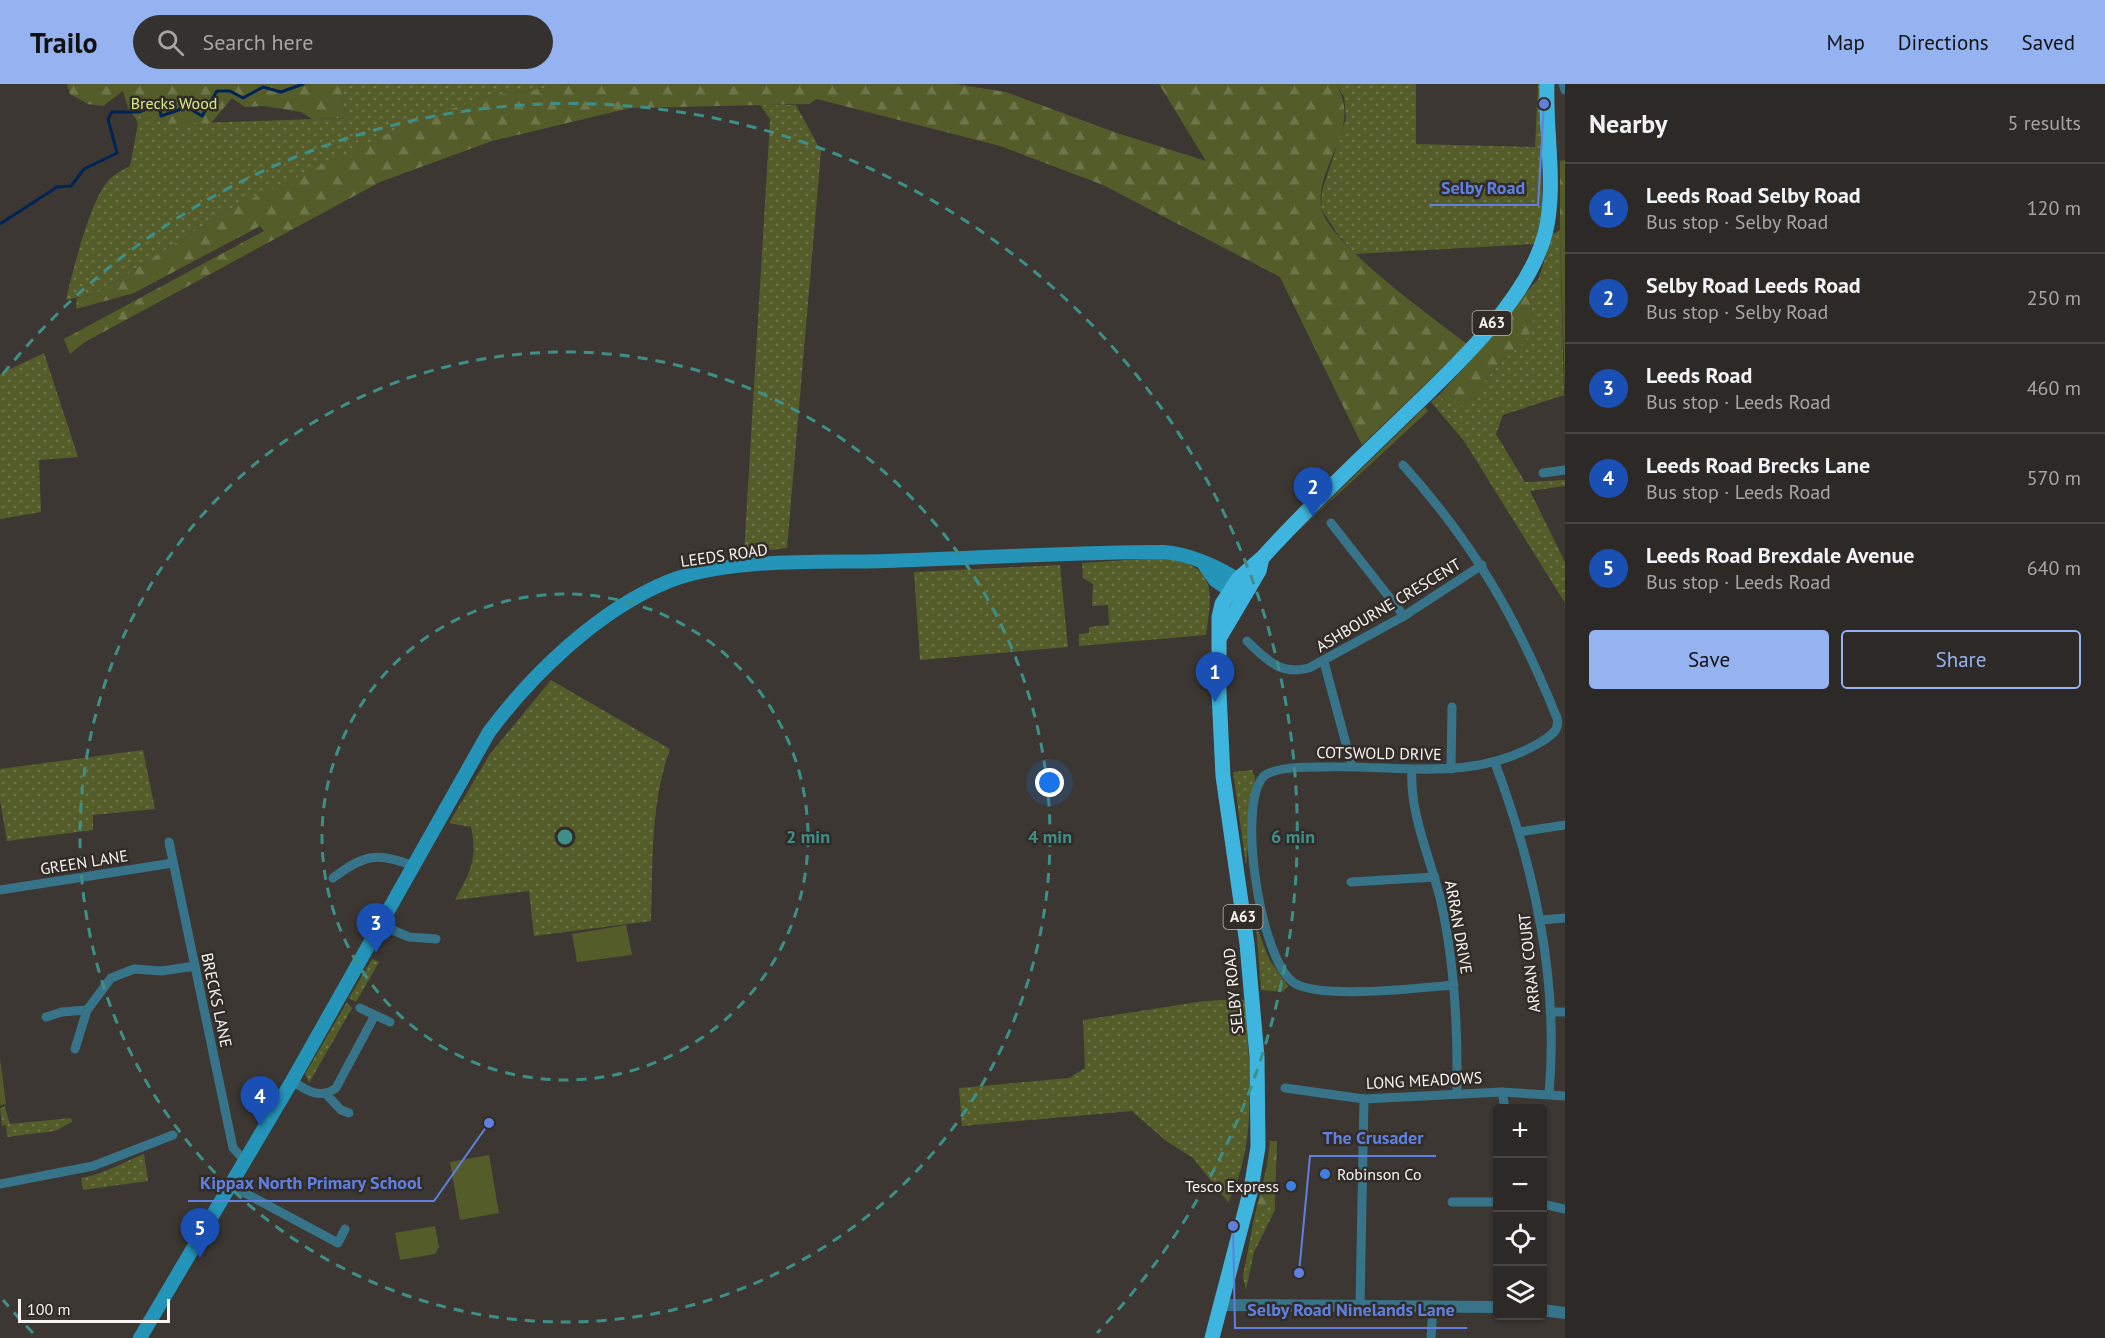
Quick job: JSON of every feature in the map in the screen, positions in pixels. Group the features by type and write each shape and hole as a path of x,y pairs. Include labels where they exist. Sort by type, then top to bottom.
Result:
{"highway":[{"name":"SELBY ROAD","path":"1212,1338 1257,1166 1259,1127 1252,991 1223,776 1218,693 1220,610 1259,571 1262,558 1317,498 1451,371 1509,303 1532,270 1541,248 1548,220 1547,84"}],"main road":[{"name":"LEEDS ROAD","path":"140,1338 292,1081 484,740 521,692 615,609 669,581 712,570 772,564 1158,552 1184,555 1204,564 1212,576 1240,589"}],"street":[{"path":"1563,84 1565,90"},
{"name":"COTSWOLD DRIVE","path":"1403,465 1445,513 1482,565 1536,665 1558,723 1552,735 1512,757 1495,763 1451,769 1352,766 1286,769 1265,775 1258,783 1253,836 1254,874 1263,920 1275,959 1293,982 1311,988 1370,991 1454,984"},
{"path":"1543,473 1565,470"},
{"path":"1331,523 1404,616"},
{"name":"ASHBOURNE CRESCENT","path":"1247,641 1273,665 1287,670 1301,670 1324,662 1404,616 1482,565"},
{"path":"1324,662 1352,766"},
{"path":"1451,769 1452,707"},
{"name":"ARRAN COURT","path":"1495,763 1531,870 1541,920 1550,1012 1549,1094"},
{"name":"ARRAN DRIVE","path":"1412,769 1414,808 1435,877 1449,944 1458,1038 1458,1093"},
{"path":"1519,832 1565,825"},
{"name":"BRECKS LANE","path":"169,842 233,1148 244,1160"},
{"path":"333,878 354,862 369,857 385,857 414,866"},
{"name":"GREEN LANE","path":"0,890 173,863"},
{"path":"1351,882 1435,877"},
{"path":"1541,920 1565,918"},
{"path":"381,925 409,937 436,939"},
{"path":"75,1049 87,1010 105,984 118,973 134,969 162,971 195,966"},
{"path":"360,1008 374,1017 390,1022"},
{"path":"46,1017 62,1012 87,1010"},
{"path":"1550,1012 1565,1012"},
{"path":"292,1081 315,1094 326,1094 336,1088 374,1017"},
{"name":"LONG MEADOWS","path":"1285,1088 1364,1099 1502,1092 1565,1096"},
{"path":"1502,1092 1504,1104"},
{"path":"326,1094 341,1110 349,1113"},
{"path":"1360,1305 1364,1099"},
{"path":"0,1185 93,1166 173,1135"},
{"path":"230,1185 338,1243 345,1228"},
{"path":"1452,1202 1493,1202"},
{"path":"1547,1205 1565,1209"},
{"path":"1220,1305 1493,1307"},
{"path":"1431,1338 1433,1306"},
{"path":"1547,1311 1565,1313"}],"green space":[{"name":"Brecks Wood","path":"67,84 340,84 346,118 312,119 301,112 264,106 245,107 232,98 211,123 164,124 156,117 136,119 128,108 123,91 103,106 88,104 70,94"},
{"path":"340,84 572,84 483,97 228,210 97,293 66,300 82,238 94,205 107,182 130,166 138,124 136,119 156,117 164,124 346,118"},
{"path":"572,84 955,84 1006,92 1114,132 1206,161 1159,84 1336,84 1343,101 1344,116 1342,131 1321,191 1321,207 1327,222 1342,240 1384,280 1467,344 1362,445 1280,277 1103,185 1000,146 817,99 809,104 630,108 492,141 380,182 85,342 70,354 64,339 264,231 260,226 134,293 76,309 77,298 97,293 228,210 398,129 483,97"},
{"path":"1336,84 1416,84 1416,144 1535,147 1538,84 1541,84 1542,211 1535,244 1355,254 1339,236 1321,209 1322,191 1346,118 1344,97"},
{"path":"760,105 796,105 821,151 787,548 744,553 770,119"},
{"path":"1565,160 1565,227 1560,230 1560,161"},
{"path":"1565,227 1565,395 1560,230"},
{"path":"1560,230 1564,395 1503,415 1496,434 1525,482 1565,480 1565,486 1530,491 1565,562 1565,603 1464,441 1431,402 1440,394 1444,400 1465,405 1507,354 1519,348 1533,325 1528,290 1538,280 1553,234"},
{"path":"1528,290 1533,325 1528,338 1519,348 1507,354 1465,405 1454,405 1448,402 1440,394 1487,342"},
{"path":"44,353 78,457 39,460 41,512 0,519 0,374"},
{"path":"1425,407 1428,411 1294,535"},
{"path":"1159,558 1192,566 1201,572 1207,581 1210,604 1206,635 1079,646 1079,634 1089,633 1089,627 1109,625 1108,605 1092,606 1093,584 1083,578 1082,563"},
{"path":"1060,565 1068,647 920,660 914,572"},
{"path":"551,680 670,749 656,812 651,921 534,936 529,891 455,900 471,865 474,848 471,827 449,823 490,754"},
{"path":"143,750 155,809 93,815 93,830 7,841 0,800 0,769"},
{"path":"1252,770 1255,777 1246,865 1233,772"},
{"path":"626,925 632,955 577,962 572,934"},
{"path":"1256,925 1269,959 1288,986 1282,992 1261,990"},
{"path":"372,959 379,962 356,1002 349,998"},
{"path":"1241,999 1245,1001 1250,1104 1244,1155 1238,1179 1228,1202 1193,1158 1166,1141 1132,1111 962,1126 959,1088 1069,1078 1085,1068 1083,1020 1204,1001"},
{"path":"347,1002 352,1008 309,1083 305,1074"},
{"path":"0,1058 6,1104 0,1105"},
{"path":"4,1104 10,1124 71,1118 72,1122 55,1131 7,1137 6,1125 2,1126 0,1108 4,1107"},
{"path":"1270,1141 1277,1141 1275,1204 1268,1204 1255,1214 1267,1166"},
{"path":"144,1154 148,1181 83,1190 81,1178 106,1171"},
{"path":"489,1155 499,1213 460,1220 450,1162"},
{"path":"1268,1204 1275,1204 1275,1210 1254,1252 1246,1290 1243,1276 1255,1214"},
{"path":"435,1226 439,1247 435,1254 400,1260 395,1233"}],"waterway":[{"path":"0,224 57,187 71,186 84,169 117,153 108,119 112,112 139,112 159,104 161,116 187,107 202,116 217,91 230,91 243,98 263,87 281,92 303,84"}],"place":[{"name":"Selby Road","path":"1544,104"},
{"name":"Selby Road Leeds Road","path":"1313,517"},
{"name":"Leeds Road Selby Road","path":"1215,702"},
{"name":"Leeds Road","path":"376,953"},
{"name":"Kippax North Primary School","path":"489,1123"},
{"name":"Leeds Road Brecks Lane","path":"260,1126"},
{"name":"Robinson Co","path":"1325,1174"},
{"name":"Tesco Express","path":"1291,1186"},
{"name":"Selby Road Ninelands Lane","path":"1233,1226"},
{"name":"Leeds Road Brexdale Avenue","path":"200,1258"},
{"name":"The Crusader","path":"1299,1273"}]}
